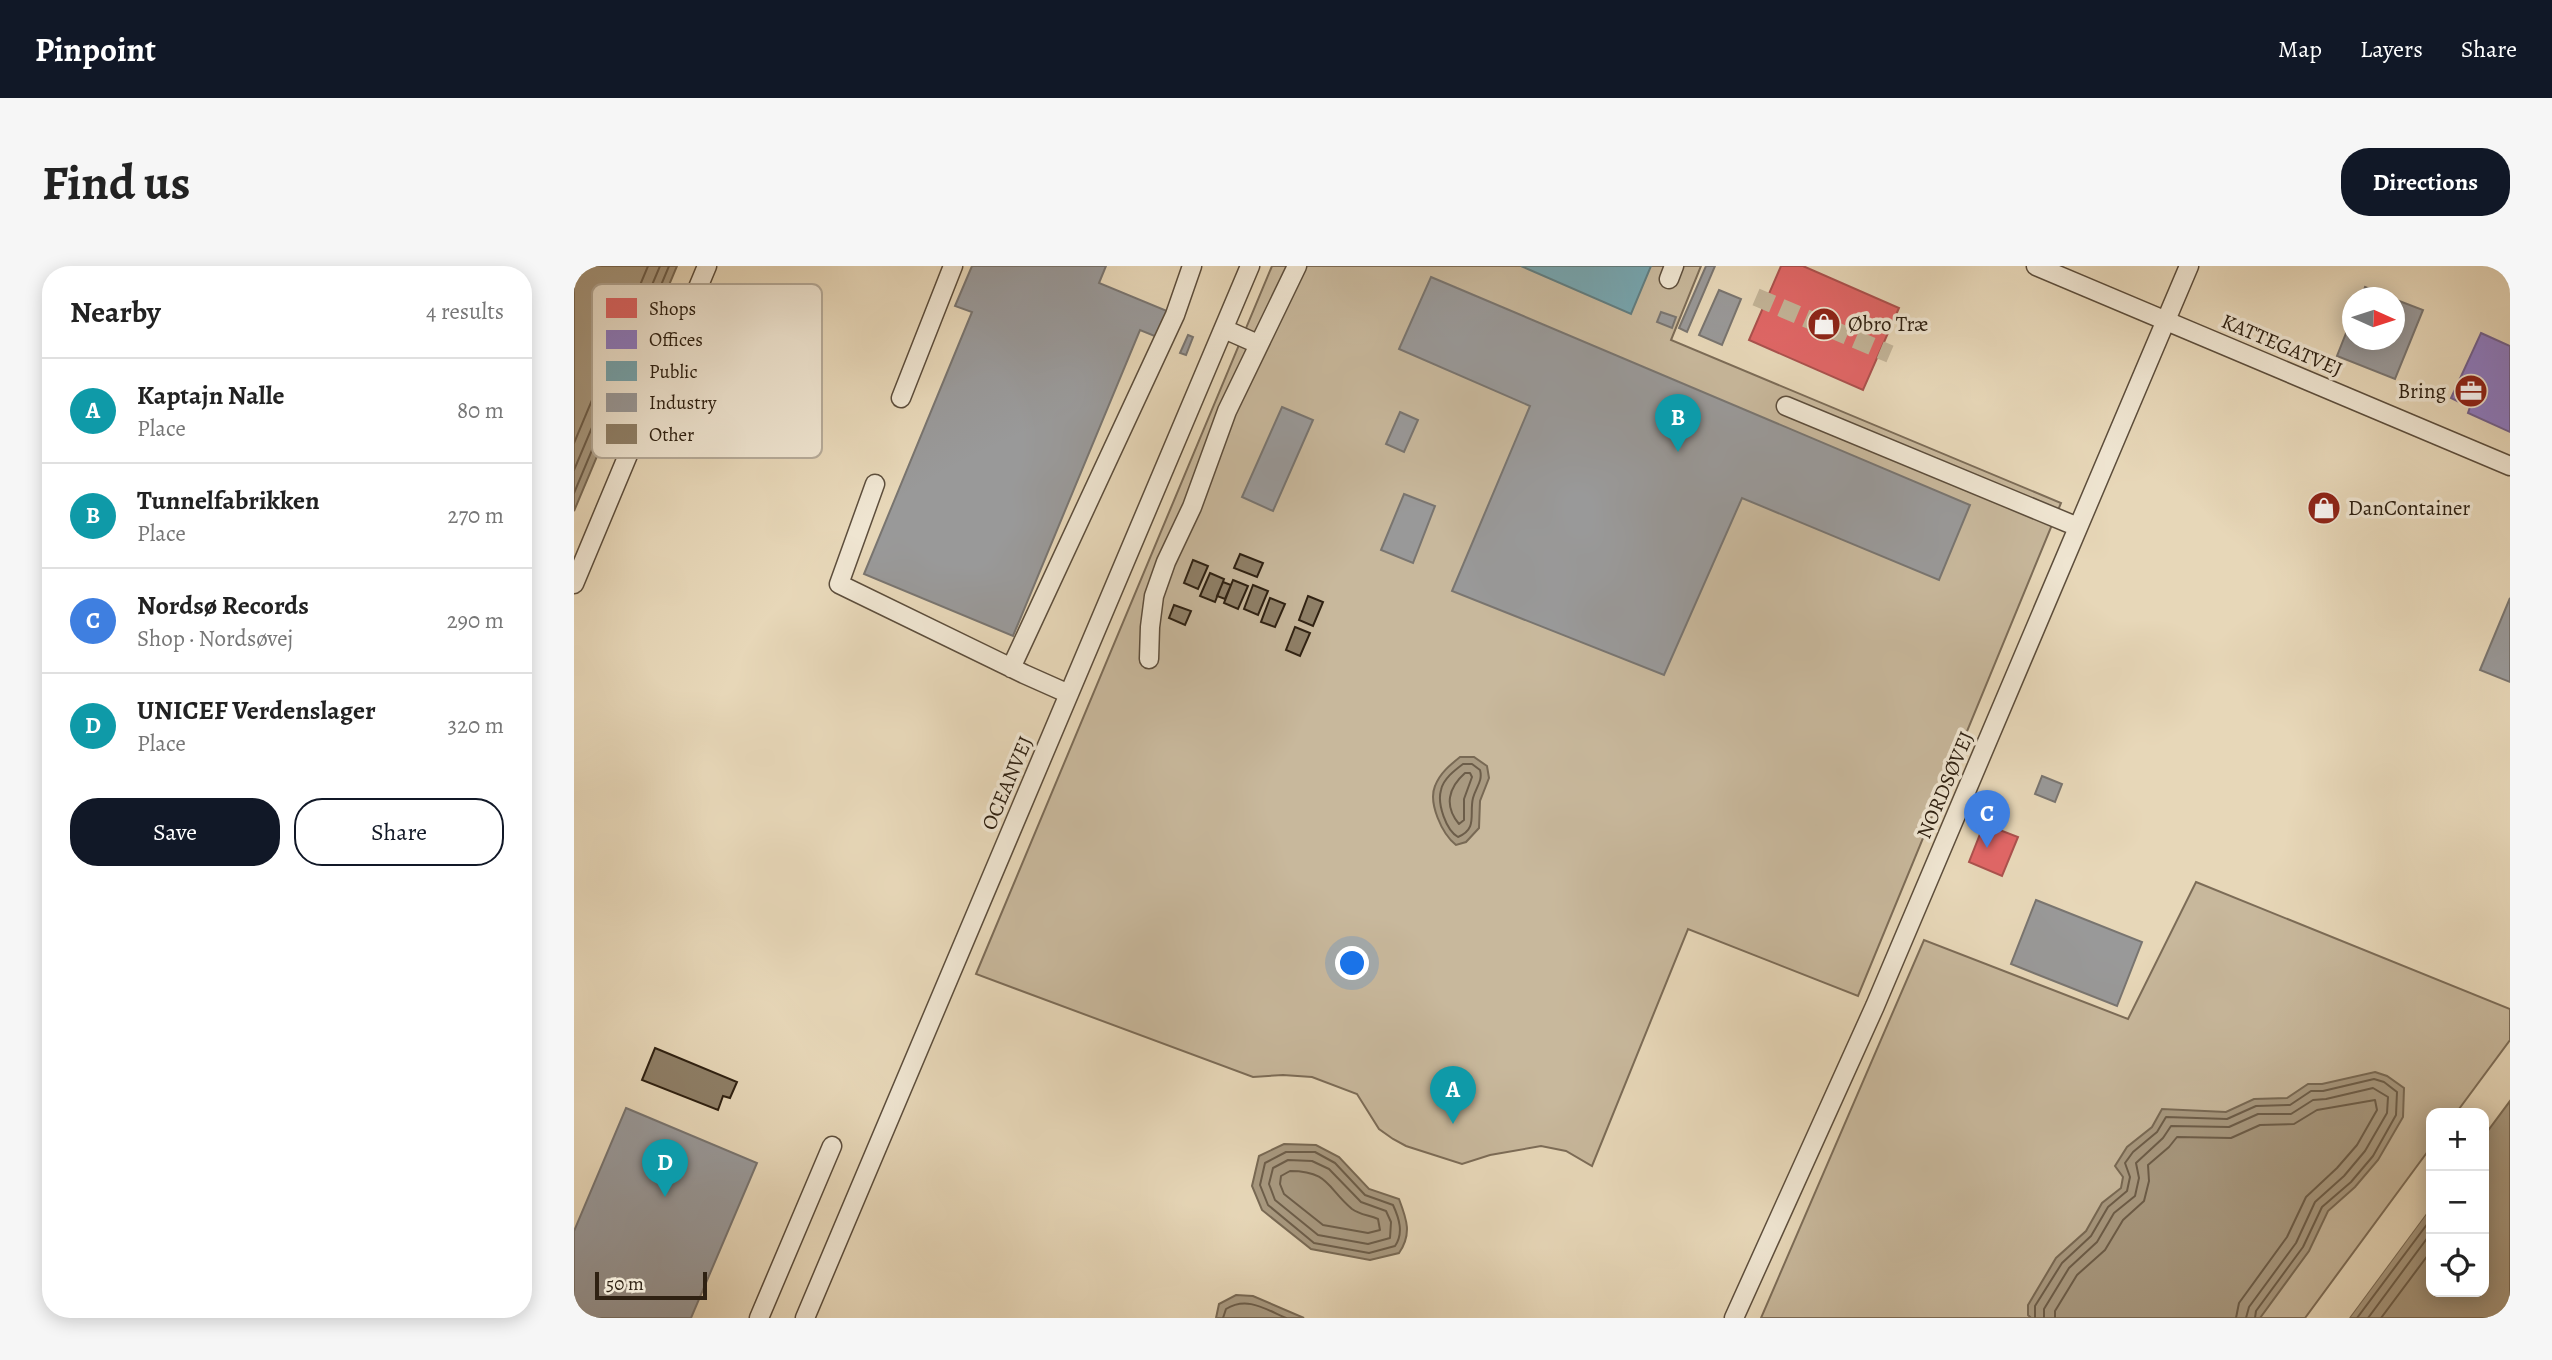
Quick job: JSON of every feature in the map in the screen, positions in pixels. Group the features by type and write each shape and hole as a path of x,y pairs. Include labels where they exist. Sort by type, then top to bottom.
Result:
{"street":[{"path":"699,284 707,266"},
{"path":"901,398 953,266"},
{"path":"1011,668 1175,315 1192,266"},
{"name":"OCEANVEJ","path":"805,1318 1250,266"},
{"path":"1149,659 1154,596 1178,533 1192,507 1227,411 1297,266"},
{"name":"KATTEGATVEJ","path":"2035,266 2510,466"},
{"name":"NORDSØVEJ","path":"1734,1318 1875,1006 2189,266"},
{"path":"1224,329 1258,344"},
{"path":"1786,406 2078,527"},
{"path":"574,584 627,458"},
{"path":"876,484 839,584 1069,694"},
{"path":"760,1318 832,1146"}],"shaded area":[{"path":"1272,266 1701,266 1671,340 2061,503 1858,996 1688,929 1592,1166 1566,1151 1541,1146 1490,1155 1462,1164 1406,1146 1393,1139 1379,1129 1357,1094 1312,1077 1253,1077 976,974"},
{"path":"2196,882 2510,1009 2510,1040 2460,1108 2426,1108 2426,1154 2305,1318 1761,1318 1924,940 2128,1019"}],"water":[{"path":"574,266 677,266 669,284 592,284 592,458 596,458 574,511"},
{"path":"1460,757 1474,757 1487,766 1489,778 1480,801 1479,828 1466,842 1456,845 1446,834 1438,818 1433,793 1442,773"},
{"path":"2375,1072 2387,1076 2404,1088 2403,1117 2378,1160 2355,1187 2328,1211 2309,1251 2260,1318 2031,1318 2028,1315 2028,1305 2056,1258 2086,1231 2102,1203 2121,1188 2123,1177 2115,1166 2127,1147 2152,1127 2162,1109 2226,1112 2254,1099 2287,1098 2308,1084 2322,1084"},
{"path":"2510,1101 2510,1318 2349,1318 2426,1214 2426,1297 2489,1297 2489,1129"},
{"path":"1284,1144 1316,1145 1339,1157 1369,1189 1399,1199 1407,1233 1399,1253 1370,1260 1311,1249 1262,1210 1252,1186 1259,1156"},
{"path":"1236,1295 1253,1296 1304,1318 1216,1318 1219,1304"}],"pier":[{"path":"2426,1210 2426,1214 2349,1318 2345,1318"}],"building: Shops":[{"name":"Øbro Træ","path":"1781,266 1803,266 1899,308 1863,390 1749,340"},
{"path":"1984,824 2018,837 2002,876 1969,862"}],"building: Offices":[{"path":"2481,333 2510,346 2510,432 2468,413 2470,407 2451,398"}],"building: Public":[{"path":"1521,266 1651,266 1631,314"}],"building: Industry":[{"path":"972,266 1106,266 1099,283 1167,311 1157,337 1140,330 1013,636 864,574 972,312 955,306"},
{"path":"1706,266 1715,266 1687,332 1679,328"},
{"path":"1431,277 1970,505 1939,580 1742,498 1664,675 1452,591 1530,406 1399,349"},
{"path":"1719,290 1741,299 1722,345 1699,335"},
{"path":"2405,303 2423,310 2395,379 2337,356 2342,343 2342,350 2405,350"},
{"path":"1661,312 1676,317 1672,328 1657,322"},
{"path":"1188,335 1193,337 1186,355 1180,353"},
{"path":"1282,407 1313,420 1273,511 1242,497"},
{"path":"1400,412 1418,420 1404,452 1386,444"},
{"path":"1404,494 1435,506 1413,563 1381,550"},
{"path":"2510,598 2510,682 2480,670"},
{"path":"2042,776 2062,784 2055,802 2035,794"},
{"path":"2036,900 2142,942 2117,1006 2011,964"},
{"path":"626,1108 757,1163 691,1318 574,1318 574,1231"}],"building: Other":[{"path":"1240,554 1263,563 1257,577 1234,568"},
{"path":"1193,560 1208,566 1198,589 1184,583"},
{"path":"1210,573 1224,579 1215,602 1200,596"},
{"path":"1233,580 1248,586 1238,609 1224,603"},
{"path":"1223,582 1231,585 1225,599 1217,596"},
{"path":"1253,585 1268,591 1258,615 1244,609"},
{"path":"1308,596 1323,602 1313,626 1299,620"},
{"path":"1270,598 1285,604 1275,627 1261,622"},
{"path":"1174,605 1191,611 1185,625 1169,618"},
{"path":"1295,627 1310,633 1300,656 1286,650"},
{"path":"655,1048 737,1082 730,1098 723,1096 718,1110 642,1080"}],"tunnel":[{"path":"1756,297 1890,354"}],"place":[{"name":"Øbro Træ","path":"1824,324"},
{"name":"Bring","path":"2471,391"},
{"name":"Tunnelfabrikken","path":"1678,452"},
{"name":"DanContainer","path":"2324,508"},
{"name":"Nordsø Records","path":"1987,848"},
{"name":"Kaptajn Nalle","path":"1453,1124"},
{"name":"UNICEF Verdenslager","path":"665,1197"}]}
